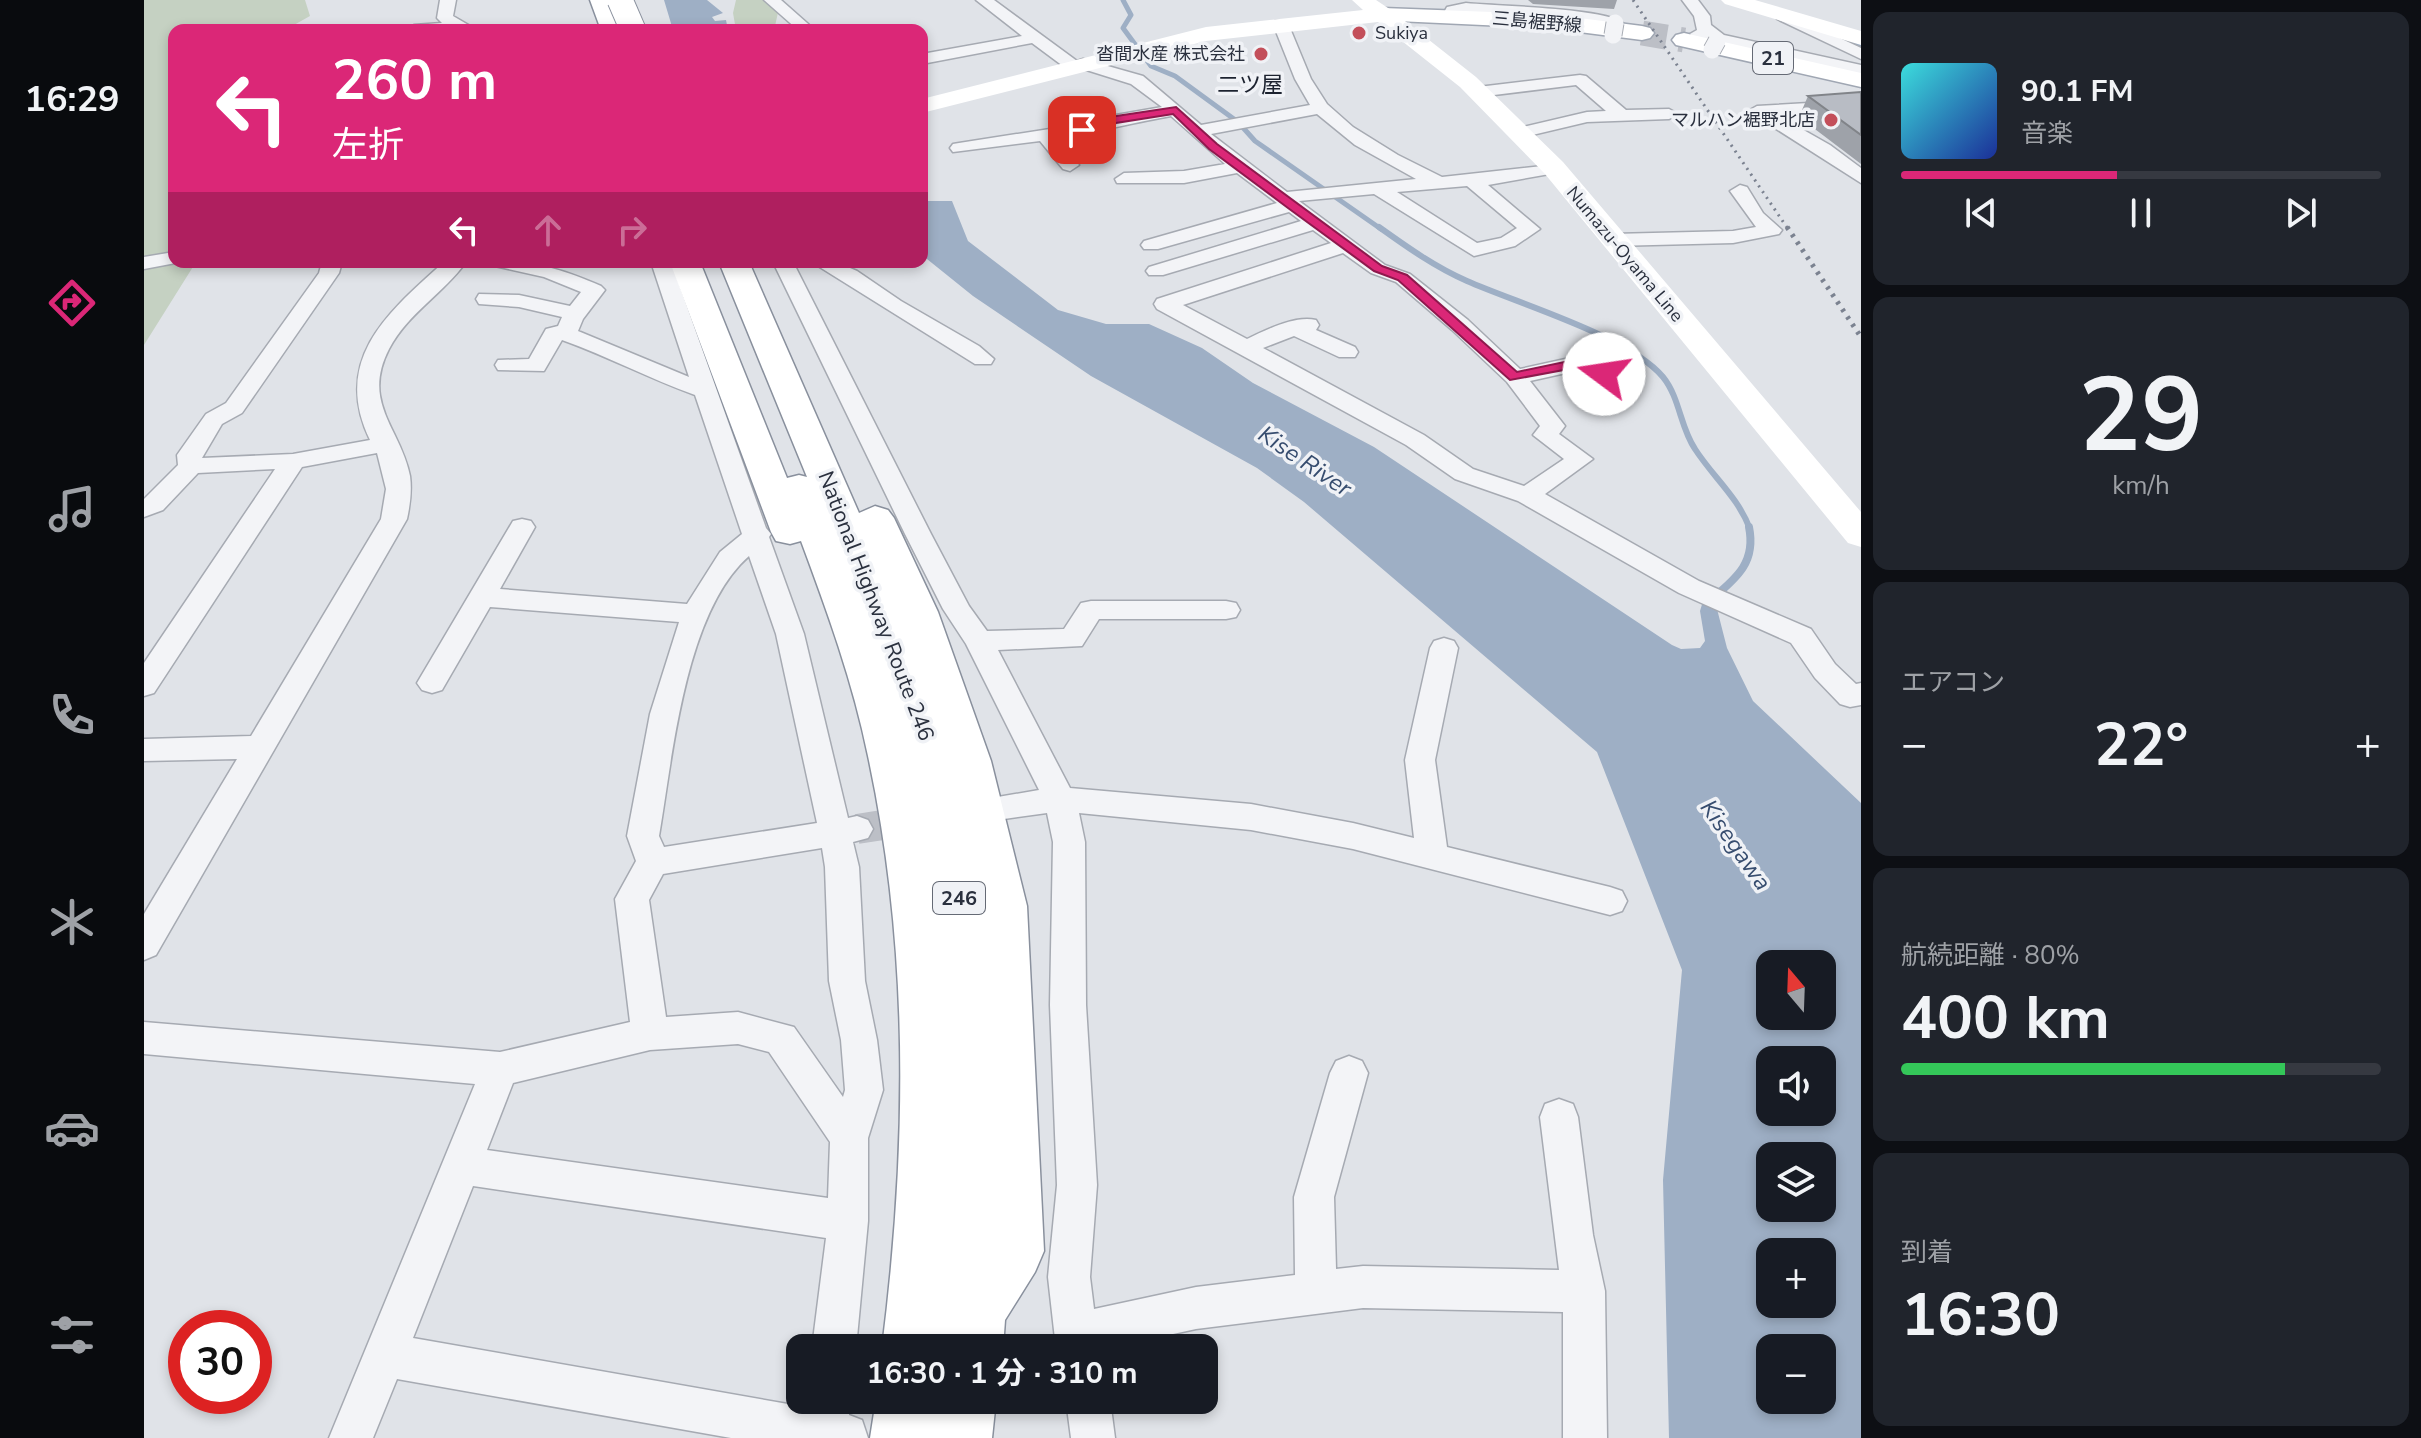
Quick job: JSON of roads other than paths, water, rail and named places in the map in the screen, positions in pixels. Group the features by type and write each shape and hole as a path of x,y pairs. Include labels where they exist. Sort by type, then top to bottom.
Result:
{"main road":[{"path":"582,0 592,24"},
{"path":"601,0 611,24"},
{"path":"620,0 630,24"},
{"path":"1747,2 1782,16 1861,38"},
{"path":"928,104 1206,34 1373,8"},
{"name":"三島裾野線","path":"1373,8 1548,21 1642,33"},
{"name":"Numazu-Oyama Line","path":"1373,8 1478,92 1554,168 1861,535"},
{"name":"21","path":"1691,37 1861,80"},
{"path":"687,268 808,577 866,761 893,914 929,1084"},
{"name":"National Highway Route 246","path":"710,268 809,472 887,622 930,748 964,923 976,1035 978,1163 973,1330"},
{"path":"766,269 918,612 968,761 1002,906 1014,1251 973,1330"},
{"name":"National Highway Route 246","path":"766,269 809,472 891,756 919,917 929,1084 922,1288 916,1334"},
{"path":"845,1429 878,1414"},
{"path":"959,1438 962,1414"}],"street":[{"path":"448,0 445,18 456,24"},
{"path":"628,0 632,24"},
{"path":"772,0 800,24"},
{"path":"984,0 1078,65 1137,80 1240,167 1315,223 1378,269 1403,278 1515,377 1553,426 1545,435 1581,459 1527,495"},
{"path":"1690,0 1702,16 1703,27 1716,43"},
{"path":"1502,5 1614,29 1480,25 1462,17 1452,10 1502,5"},
{"path":"1782,16 1861,54"},
{"path":"1281,24 1321,108 1386,158 1437,182"},
{"path":"1691,37 1861,70"},
{"path":"928,58 1035,38"},
{"path":"1716,43 1712,53 1861,88"},
{"path":"1478,92 1580,80 1620,114"},
{"path":"1861,105 1757,111 1824,149 1861,177"},
{"path":"1197,131 1321,108"},
{"path":"959,148 1045,136 1176,110"},
{"path":"1520,133 1571,119 1620,114 1669,114"},
{"path":"1045,136 1070,165"},
{"path":"1124,179 1184,177 1240,167"},
{"path":"1193,260 1159,242 1318,193 1472,181 1554,168"},
{"path":"1379,189 1474,250 1508,242 1530,229 1472,181"},
{"path":"1613,240 1733,237 1772,230 1756,217 1740,191"},
{"path":"1156,271 1315,223"},
{"path":"1733,237 1747,256"},
{"path":"1346,245 1165,304 1415,440 1464,474 1527,495 1689,587 1801,636 1825,671 1850,696 1861,694"},
{"path":"144,263 168,259"},
{"path":"191,466 189,455 214,419 234,408 330,268"},
{"path":"144,945 263,747 394,519 400,481 373,419 367,398 369,375 379,349 406,308 449,268"},
{"path":"531,268 550,272 594,290 566,334 602,347 650,371 704,390"},
{"path":"663,268 704,390 758,534 846,830 842,867 847,981 859,1040 864,1090 849,1138 848,1221 836,1334"},
{"path":"838,268 882,298 950,335 983,359"},
{"path":"766,269 918,534 957,609 979,641 1060,799 1069,842 1068,1005 1077,1185 1069,1277 1076,1334"},
{"path":"487,299 519,301 571,322"},
{"path":"506,365 536,366 554,334 571,322"},
{"path":"1247,348 1301,326 1346,352"},
{"path":"1515,377 1594,360 1620,387"},
{"path":"144,509 154,504 191,466 293,461 386,444"},
{"path":"144,686 293,461"},
{"path":"432,683 522,527"},
{"path":"653,862 643,836 678,658 712,580 737,547 758,534"},
{"path":"481,597 696,614"},
{"path":"979,641 1072,639 1091,610 1226,610"},
{"path":"1432,856 1420,760 1444,648"},
{"path":"144,750 263,747"},
{"path":"997,808 1060,799 1251,817 1353,836 1610,901"},
{"path":"653,862 846,830"},
{"path":"650,1034 632,899 653,862"},
{"path":"144,1038 500,1069 650,1034 738,1028 781,1039 849,1138"},
{"path":"351,1438 500,1069"},
{"path":"1316,1292 1314,1197 1349,1073"},
{"path":"1559,1117 1573,1235 1584,1291 1585,1438"},
{"path":"460,1165 848,1221"},
{"path":"1102,1334 1196,1308 1363,1287 1584,1291"},
{"path":"384,1355 845,1429"},
{"path":"1090,1414 1093,1438"}],"water":[{"path":"664,0 707,0 723,13 712,17 715,21 726,20 727,24 671,24"},
{"path":"928,201 952,201 968,241 1058,310 1106,324 1149,324 1202,348 1253,383 1374,447 1672,645 1681,649 1700,648 1705,641 1700,611 1703,601 1717,609 1727,648 1753,701 1861,803 1861,1438 1669,1438 1663,1180 1682,970 1597,752 1304,502 1257,468 1091,376 973,296 928,260"}],"waterway":[{"path":"1123,0 1131,15 1123,28 1151,66 1175,76 1238,122 1255,141 1381,229"},
{"path":"1849,42 1861,48"},
{"path":"1379,227 1455,275 1572,322 1647,362 1669,385 1690,440 1739,507 1750,529"},
{"path":"1714,597 1743,567 1750,549 1749,527"}],"tunnel":[{"path":"1642,33 1684,40"},
{"path":"857,829 922,819"}],"railway":[{"path":"1633,0 1788,229"},
{"path":"1787,227 1861,337"}],"place":[{"name":"Sukiya","path":"1359,33"},
{"name":"沓間水産 株式会社","path":"1261,54"},
{"name":"マルハン裾野北店","path":"1831,120"}],"district":[{"name":"二ツ屋","path":"1250,85"}],"water label":[{"name":"Kise River","path":"1305,461"},
{"name":"Kisegawa","path":"1736,845"}]}
